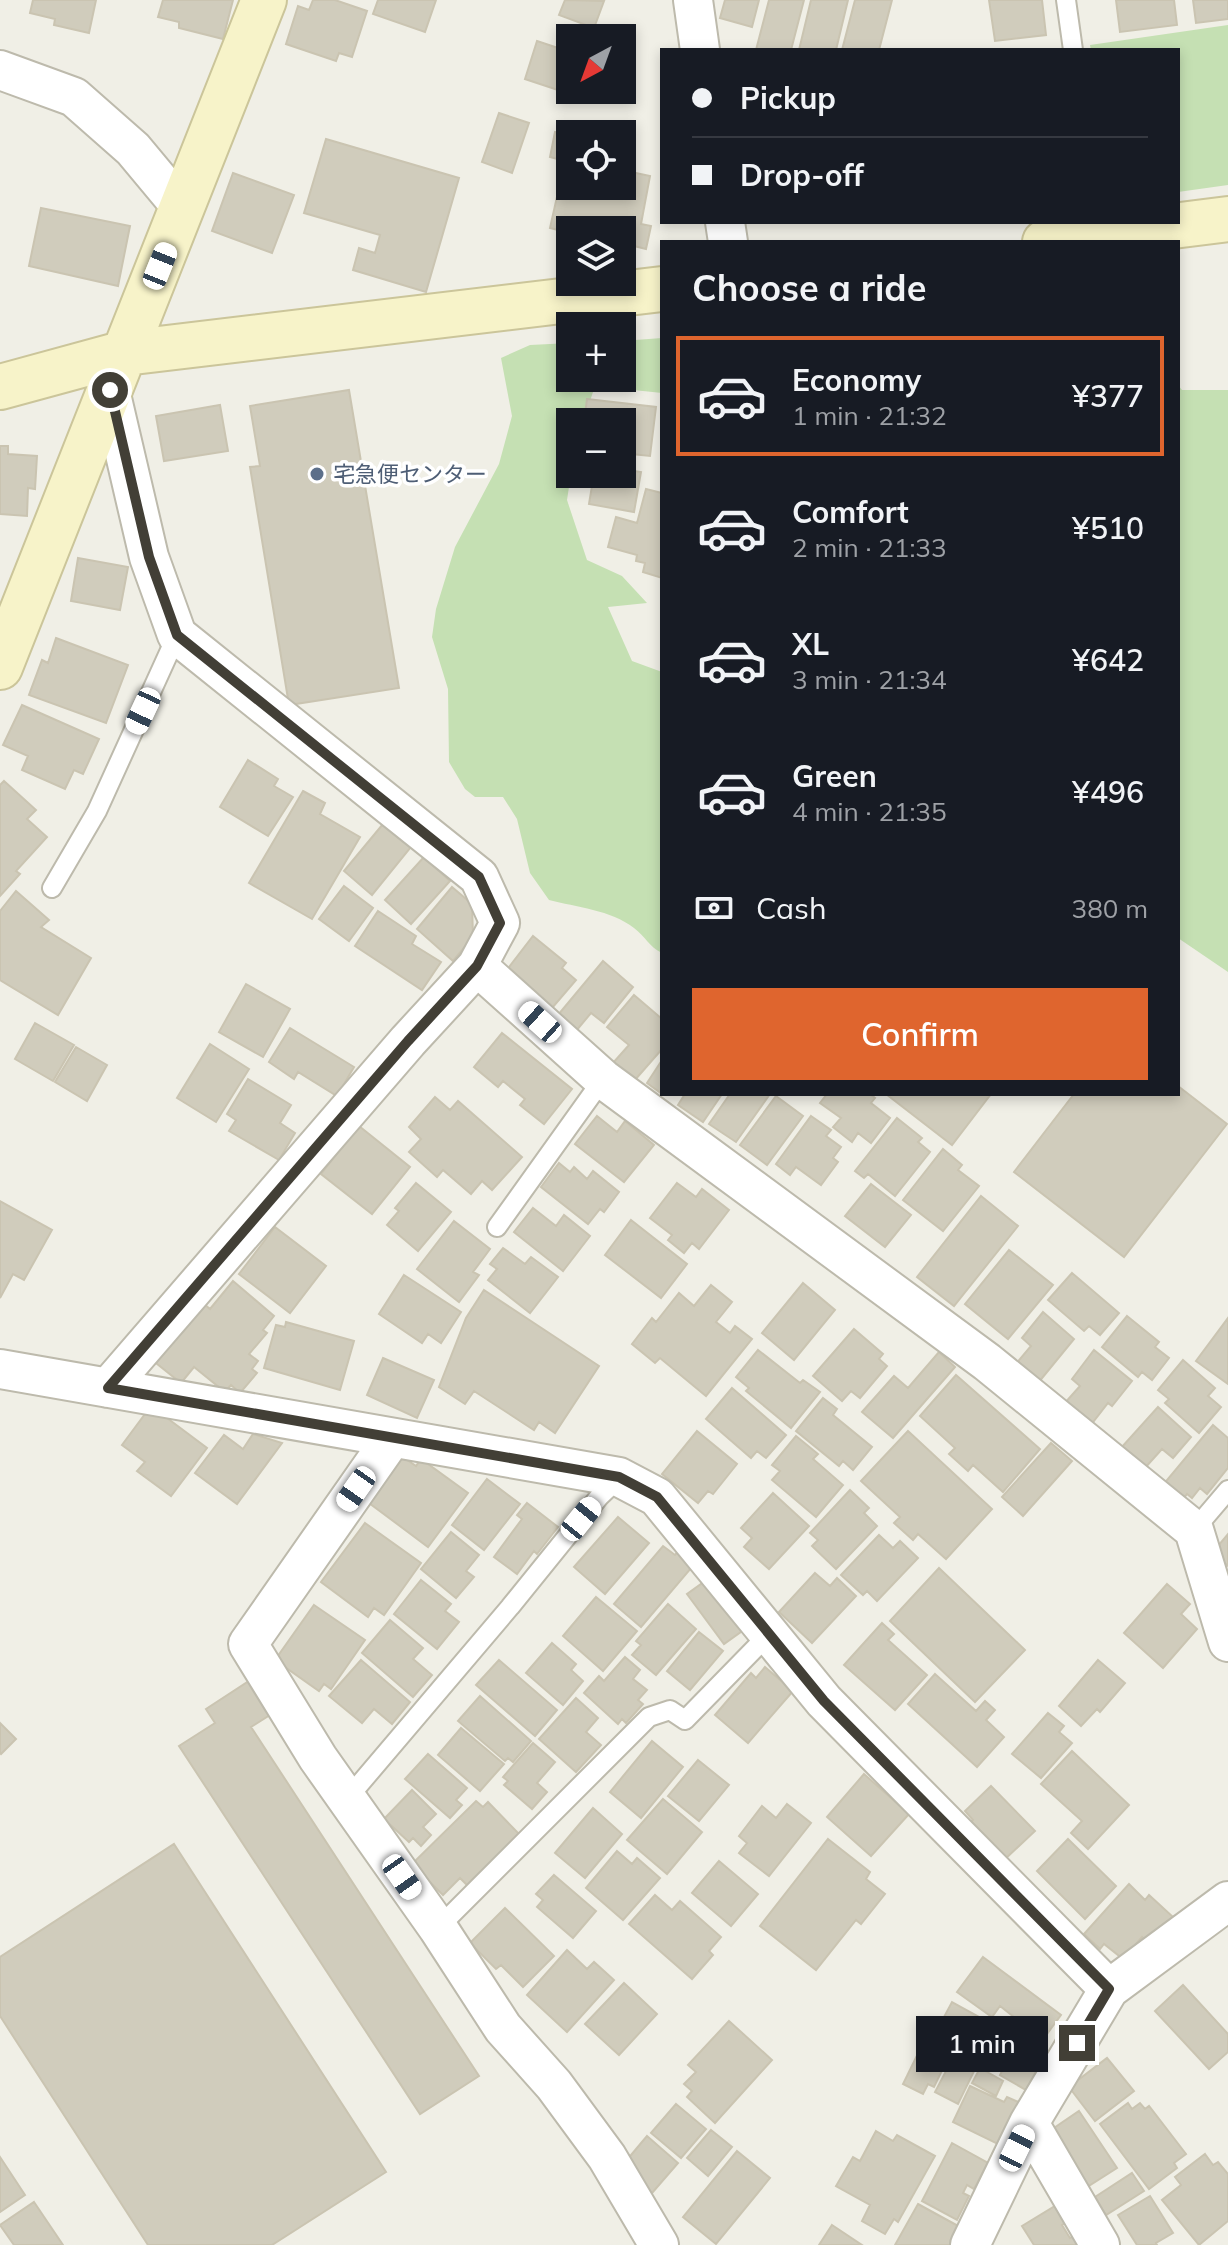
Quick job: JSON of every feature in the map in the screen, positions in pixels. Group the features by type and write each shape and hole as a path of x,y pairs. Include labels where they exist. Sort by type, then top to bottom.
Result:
{"street":[{"path":"0,667 264,0"},
{"path":"693,0 700,48"},
{"path":"0,70 74,97 133,149 183,209"},
{"path":"1061,240 1228,219"},
{"path":"0,387 660,289"},
{"path":"108,1388 477,966 500,923 479,877 177,635 149,557 117,371"},
{"path":"477,966 603,1079 987,1362 1194,1530 1228,1642"},
{"path":"0,1369 619,1477 657,1497 824,1701 1109,1989"},
{"path":"392,1438 248,1644 318,1758 438,1928 503,2028 554,2085 607,2157 659,2245"},
{"path":"970,2245 1029,2123 1109,1989 1228,1901"},
{"path":"1029,2123 1100,2245"}],"lane":[{"path":"1066,0 1073,48"},
{"path":"52,888 97,811 177,635"},
{"path":"497,1227 603,1079"},
{"path":"347,1799 619,1477"},
{"path":"1194,1530 1228,1490"},
{"path":"438,1928 649,1717 670,1710 685,1720 770,1633"}],"green space":[{"path":"1228,25 1228,185 1180,192 1180,48 1091,48 1090,45"},
{"path":"660,338 660,393 636,390 636,340"},
{"path":"556,344 556,392 593,392 588,408 556,408 556,488 569,488 567,500 587,560 622,576 647,603 608,607 632,661 660,671 660,952 634,928 615,917 549,900 530,873 517,819 503,797 475,797 465,789 449,762 448,689 432,637 436,609 455,547 499,464 512,416 501,358 530,345"},
{"path":"1180,388 1228,390 1228,972 1180,939"}],"building":[{"path":"33,0 96,0 89,33 54,25 55,19 30,13"},
{"path":"163,0 233,0 223,39 179,28 179,22 158,17"},
{"path":"313,0 335,0 367,11 352,57 339,53 336,61 286,44 298,6 309,10"},
{"path":"378,0 436,0 425,32 373,14"},
{"path":"565,0 604,1 595,24 583,24 559,15"},
{"path":"725,0 759,0 752,27 720,18"},
{"path":"769,0 804,0 792,48 757,48"},
{"path":"811,0 848,0 836,48 799,48"},
{"path":"855,0 892,0 880,48 843,48"},
{"path":"989,0 1042,0 1046,35 995,41"},
{"path":"1116,0 1174,0 1177,25 1120,32"},
{"path":"1193,0 1228,0 1228,19 1196,23"},
{"path":"537,41 556,47 556,89 525,79"},
{"path":"499,113 529,123 512,173 482,162"},
{"path":"555,132 556,132 556,159 550,157"},
{"path":"326,139 459,178 426,292 353,270 359,248 375,253 380,235 304,213"},
{"path":"233,173 294,195 272,253 212,231"},
{"path":"636,173 650,176 641,224 651,226 646,249 636,246 636,216 556,216 556,230 550,228 556,200 636,200"},
{"path":"41,208 130,226 118,286 29,266"},
{"path":"349,390 399,688 289,705 250,467 260,466 250,406"},
{"path":"587,399 656,407 650,456 636,454 636,408 586,408"},
{"path":"220,405 228,451 164,461 156,416"},
{"path":"0,446 8,446 8,454 37,456 35,489 28,488 27,516 0,514"},
{"path":"636,471 641,472 634,512 589,504 592,488 636,488"},
{"path":"646,489 660,492 660,577 643,572 645,563 636,561 637,555 608,547 616,517 637,523"},
{"path":"78,558 128,567 120,610 71,601"},
{"path":"56,638 128,665 106,723 29,695 42,660 48,663"},
{"path":"22,705 99,739 83,774 74,770 65,789 22,770 28,756 3,745"},
{"path":"248,760 278,779 274,786 293,797 268,836 220,807"},
{"path":"4,781 36,810 27,819 47,837 16,871 20,874 0,896 0,785"},
{"path":"303,791 325,803 320,814 360,837 312,919 249,883"},
{"path":"383,824 411,847 372,895 344,871"},
{"path":"424,857 450,881 411,924 385,900"},
{"path":"344,886 373,908 349,941 319,919"},
{"path":"452,887 472,904 473,937 453,961 417,929"},
{"path":"16,891 49,920 41,927 91,958 58,1015 0,980 0,911"},
{"path":"378,911 416,936 412,944 441,962 422,990 355,946"},
{"path":"533,936 566,963 562,968 576,980 552,1008 506,971"},
{"path":"603,961 633,987 604,1023 591,1013 576,1031 558,1015"},
{"path":"246,984 290,1009 263,1057 219,1032"},
{"path":"634,995 660,1017 660,1051 634,1081 613,1063 629,1045 607,1027"},
{"path":"35,1023 74,1045 53,1081 15,1059"},
{"path":"290,1028 354,1067 337,1096 298,1072 294,1079 269,1062"},
{"path":"502,1033 572,1089 544,1124 520,1105 525,1099 503,1081 498,1087 474,1067"},
{"path":"210,1044 249,1069 216,1122 177,1098"},
{"path":"76,1047 107,1065 87,1101 55,1082"},
{"path":"660,1063 660,1093 647,1083"},
{"path":"248,1079 291,1105 280,1123 295,1133 279,1160 229,1131 236,1120 227,1114"},
{"path":"1180,1088 1227,1124 1124,1257 1014,1172 1072,1096 1180,1096"},
{"path":"684,1096 721,1096 703,1122 678,1105"},
{"path":"729,1096 769,1096 736,1142 709,1124"},
{"path":"776,1096 803,1116 767,1165 740,1145"},
{"path":"825,1096 872,1096 875,1098 871,1103 890,1118 871,1143 858,1133 852,1142 833,1127 841,1118 820,1103"},
{"path":"889,1096 989,1096 952,1145"},
{"path":"435,1097 450,1110 458,1101 522,1157 492,1190 482,1181 471,1194 443,1170 437,1177 409,1152 421,1139 409,1127"},
{"path":"597,1116 617,1132 625,1121 654,1145 624,1182 575,1144"},
{"path":"811,1116 831,1130 826,1136 841,1147 833,1158 838,1162 821,1185 796,1167 790,1175 776,1164"},
{"path":"897,1118 922,1138 918,1142 930,1152 895,1196 868,1174 864,1178 855,1171"},
{"path":"359,1126 410,1167 372,1214 321,1174"},
{"path":"943,1149 962,1165 958,1170 979,1186 943,1231 903,1200"},
{"path":"559,1163 570,1172 574,1167 587,1179 593,1171 619,1192 604,1212 600,1209 588,1224 541,1187"},
{"path":"416,1183 451,1212 418,1251 387,1225 399,1211 395,1208"},
{"path":"677,1183 696,1197 702,1189 729,1210 699,1249 692,1243 684,1253 668,1240 672,1235 650,1218"},
{"path":"871,1184 911,1215 885,1247 845,1216"},
{"path":"981,1196 1018,1226 954,1306 917,1277"},
{"path":"0,1201 52,1230 24,1280 13,1274 0,1298"},
{"path":"533,1208 556,1226 564,1215 590,1236 563,1271 514,1232"},
{"path":"631,1220 687,1264 661,1298 605,1255"},
{"path":"454,1221 490,1249 473,1272 479,1275 459,1302 417,1269"},
{"path":"275,1227 326,1266 290,1313 239,1274"},
{"path":"503,1248 525,1264 531,1257 558,1277 530,1313 488,1280 497,1269 490,1264"},
{"path":"1009,1250 1053,1285 1008,1339 965,1304"},
{"path":"1072,1273 1119,1313 1100,1335 1089,1326 1084,1331 1048,1300"},
{"path":"404,1275 461,1312 441,1343 428,1334 422,1343 379,1314"},
{"path":"233,1281 274,1316 263,1330 267,1333 249,1354 258,1361 252,1369 257,1373 240,1393 231,1385 225,1392 194,1367 181,1383 156,1363 204,1304 210,1309"},
{"path":"803,1283 835,1310 794,1360 762,1333"},
{"path":"711,1285 732,1302 716,1322 730,1333 735,1326 752,1339 706,1396 660,1358 655,1363 632,1344 652,1318 656,1322 679,1293 694,1306"},
{"path":"484,1290 599,1366 555,1433 539,1422 534,1430 474,1391 465,1404 439,1387 466,1318"},
{"path":"1043,1312 1074,1339 1038,1383 1015,1365 1031,1346 1022,1338"},
{"path":"1127,1316 1159,1342 1155,1347 1169,1358 1152,1380 1142,1372 1138,1377 1102,1347"},
{"path":"1228,1318 1228,1384 1196,1361"},
{"path":"286,1322 354,1341 340,1390 264,1368 276,1325 285,1327"},
{"path":"854,1329 883,1354 879,1359 887,1366 860,1398 851,1391 842,1401 813,1376"},
{"path":"758,1350 800,1383 803,1380 820,1392 791,1428 746,1391 749,1388 736,1377"},
{"path":"1094,1350 1132,1381 1112,1406 1108,1403 1090,1426 1064,1404 1080,1386 1072,1379"},
{"path":"939,1352 955,1367 893,1438 862,1412 894,1376 908,1388"},
{"path":"383,1358 434,1380 417,1418 367,1395"},
{"path":"1183,1360 1215,1388 1208,1396 1221,1407 1199,1433 1165,1403 1169,1399 1158,1390"},
{"path":"956,1375 1040,1449 1003,1492 973,1465 968,1471 949,1454 955,1448 920,1416"},
{"path":"732,1388 786,1435 766,1458 757,1451 751,1458 706,1419"},
{"path":"823,1398 837,1409 833,1415 872,1447 853,1470 843,1461 839,1466 796,1431"},
{"path":"151,1406 207,1448 171,1496 137,1471 145,1462 122,1445"},
{"path":"1158,1407 1191,1437 1173,1458 1162,1449 1144,1469 1121,1448"},
{"path":"1213,1425 1228,1438 1228,1468 1207,1494 1200,1488 1192,1498 1187,1494 1184,1498 1175,1490 1171,1493 1162,1486"},
{"path":"697,1431 737,1464 713,1494 708,1491 698,1503 662,1474"},
{"path":"908,1431 992,1509 946,1559 918,1534 913,1540 894,1523 900,1517 861,1481"},
{"path":"253,1434 282,1443 237,1504 195,1473 224,1435 243,1449"},
{"path":"796,1436 818,1454 813,1459 843,1485 816,1517 772,1480 780,1471 772,1465"},
{"path":"1051,1443 1072,1461 1023,1516 1002,1497"},
{"path":"403,1457 416,1466 421,1459 468,1493 428,1547 369,1503"},
{"path":"487,1479 520,1504 484,1550 452,1525"},
{"path":"850,1490 869,1508 864,1513 877,1526 836,1569 812,1546 818,1540 810,1533"},
{"path":"773,1493 809,1526 769,1569 744,1547 752,1538 741,1528"},
{"path":"527,1503 558,1527 517,1574 494,1557 522,1519 517,1515"},
{"path":"618,1517 649,1543 605,1594 574,1567"},
{"path":"365,1523 421,1563 384,1615 374,1608 368,1617 321,1582"},
{"path":"451,1532 479,1555 466,1571 474,1577 456,1598 421,1569"},
{"path":"1228,1534 1228,1566 1213,1552"},
{"path":"879,1535 893,1548 900,1541 918,1558 877,1601 867,1591 863,1595 841,1575"},
{"path":"663,1546 675,1555 682,1547 698,1560 641,1627 614,1604"},
{"path":"939,1568 1025,1650 975,1702 890,1621"},
{"path":"815,1573 830,1586 837,1578 856,1596 812,1643 779,1612"},
{"path":"708,1579 745,1629 724,1644 687,1594"},
{"path":"421,1580 451,1604 445,1611 459,1622 437,1649 394,1614"},
{"path":"1167,1584 1190,1604 1181,1614 1197,1629 1163,1668 1124,1633"},
{"path":"596,1597 637,1631 603,1671 563,1636"},
{"path":"668,1604 696,1629 656,1675 632,1655 641,1645 636,1641"},
{"path":"314,1605 365,1640 331,1689 324,1684 319,1691 275,1660"},
{"path":"390,1620 423,1648 413,1659 432,1675 413,1697 362,1653"},
{"path":"882,1623 894,1634 888,1640 927,1675 895,1710 844,1665"},
{"path":"699,1632 723,1651 690,1690 667,1671"},
{"path":"552,1643 576,1664 571,1670 583,1681 563,1705 526,1673"},
{"path":"625,1657 640,1670 633,1679 647,1690 638,1700 643,1704 626,1723 622,1719 618,1724 584,1693 599,1676 604,1681"},
{"path":"361,1660 410,1702 392,1724 374,1709 362,1723 329,1696"},
{"path":"499,1660 557,1710 535,1736 476,1685"},
{"path":"1098,1660 1125,1683 1100,1712 1097,1709 1081,1726 1059,1706"},
{"path":"765,1667 793,1691 748,1743 715,1715 751,1673 756,1678"},
{"path":"935,1674 976,1711 985,1701 995,1710 986,1720 1004,1737 977,1767 908,1704"},
{"path":"249,1681 270,1715 251,1727 479,2076 420,2114 179,1746 215,1723 206,1709"},
{"path":"480,1696 531,1741 513,1762 508,1758 505,1761 458,1721"},
{"path":"576,1698 598,1718 586,1732 601,1745 576,1772 539,1739"},
{"path":"1048,1713 1064,1726 1059,1732 1072,1743 1041,1778 1012,1754"},
{"path":"0,1723 16,1739 1,1754 0,1753"},
{"path":"461,1728 504,1764 480,1791 438,1755"},
{"path":"652,1741 683,1767 641,1818 610,1792"},
{"path":"533,1743 555,1762 537,1783 547,1792 532,1809 504,1785 508,1781 503,1777"},
{"path":"1072,1751 1129,1805 1088,1849 1071,1833 1082,1821 1041,1784"},
{"path":"428,1754 467,1788 456,1800 462,1805 450,1818 405,1779"},
{"path":"698,1760 729,1785 699,1821 668,1796"},
{"path":"864,1774 909,1814 871,1856 827,1817"},
{"path":"991,1786 1035,1831 1004,1860 969,1824 973,1820 965,1811"},
{"path":"412,1790 436,1814 423,1827 431,1835 421,1846 413,1838 409,1842 384,1819"},
{"path":"663,1799 702,1832 667,1874 627,1840"},
{"path":"476,1801 483,1807 488,1802 519,1834 467,1885 460,1878 443,1895 412,1864"},
{"path":"787,1804 811,1823 769,1876 739,1853 747,1843 739,1836 762,1806 776,1818"},
{"path":"593,1808 622,1834 585,1878 555,1853"},
{"path":"828,1839 870,1872 866,1879 885,1894 861,1924 856,1920 816,1970 760,1926"},
{"path":"1068,1839 1116,1886 1085,1919 1037,1871"},
{"path":"174,1844 386,2172 272,2245 148,2245 0,2016 0,1957"},
{"path":"617,1851 632,1864 637,1858 660,1878 623,1920 586,1888"},
{"path":"719,1861 758,1894 731,1926 692,1893"},
{"path":"554,1875 596,1911 573,1938 537,1907 543,1900 536,1894"},
{"path":"1129,1884 1145,1900 1149,1895 1173,1917 1149,1944 1142,1937 1123,1959 1104,1944 1100,1949 1084,1934"},
{"path":"655,1895 672,1910 680,1901 721,1937 709,1951 713,1955 692,1979 629,1924"},
{"path":"505,1908 554,1956 523,1987 501,1965 496,1969 470,1943"},
{"path":"567,1950 587,1969 594,1962 614,1980 567,2032 527,1995"},
{"path":"983,1957 1061,2015 1047,2034 1028,2020 1024,2025 1000,2006 992,2017 957,1992"},
{"path":"624,1983 657,2014 619,2055 585,2024"},
{"path":"1183,1985 1228,2034 1228,2052 1209,2069 1155,2011"},
{"path":"952,2002 999,2028 983,2057 936,2032"},
{"path":"729,2021 772,2060 715,2123 687,2097 692,2091 684,2084 696,2072 688,2065"},
{"path":"1005,2028 1047,2052 1026,2090 1000,2075 1005,2065 993,2058 999,2048 994,2046"},
{"path":"927,2035 953,2048 934,2087 928,2084 923,2094 903,2084"},
{"path":"956,2052 978,2063 958,2104 935,2092"},
{"path":"1107,2058 1134,2091 1095,2121 1069,2087"},
{"path":"980,2068 1003,2081 996,2096 972,2083"},
{"path":"970,2086 1004,2102 1007,2097 1023,2104 1002,2146 953,2122"},
{"path":"1128,2103 1132,2109 1140,2103 1145,2109 1149,2106 1186,2154 1174,2163 1177,2168 1149,2189 1100,2124"},
{"path":"676,2104 706,2129 681,2158 651,2133"},
{"path":"1079,2111 1117,2168 1087,2187 1051,2130"},
{"path":"711,2130 732,2147 708,2176 687,2158"},
{"path":"876,2131 893,2141 897,2135 935,2156 898,2222 894,2219 885,2234 862,2221 870,2205 836,2186 853,2157 860,2161"},
{"path":"647,2136 678,2163 652,2193 621,2167"},
{"path":"952,2143 988,2163 974,2189 967,2185 963,2193 969,2196 957,2220 922,2201"},
{"path":"737,2151 770,2178 716,2244 683,2217"},
{"path":"1205,2154 1213,2165 1218,2162 1228,2174 1228,2221 1199,2245 1162,2200 1181,2185 1175,2177"},
{"path":"0,2157 25,2195 0,2212"},
{"path":"1132,2173 1144,2191 1106,2215 1095,2197"},
{"path":"1150,2196 1173,2233 1157,2245 1137,2245 1118,2215"},
{"path":"34,2202 63,2245 14,2245 0,2225"},
{"path":"1060,2203 1070,2220 1062,2225 1070,2238 1077,2234 1084,2245 1034,2245 1022,2226"},
{"path":"918,2204 960,2227 950,2245 895,2245"},
{"path":"832,2225 862,2245 819,2245"}],"place":[{"name":"宅急便センター","path":"317,474"}],"route":[{"path":"110,390 149,557 177,635 479,877 500,923 477,966 408,1041 108,1388 619,1477 657,1497 824,1701 1109,1989 1077,2043"}]}
